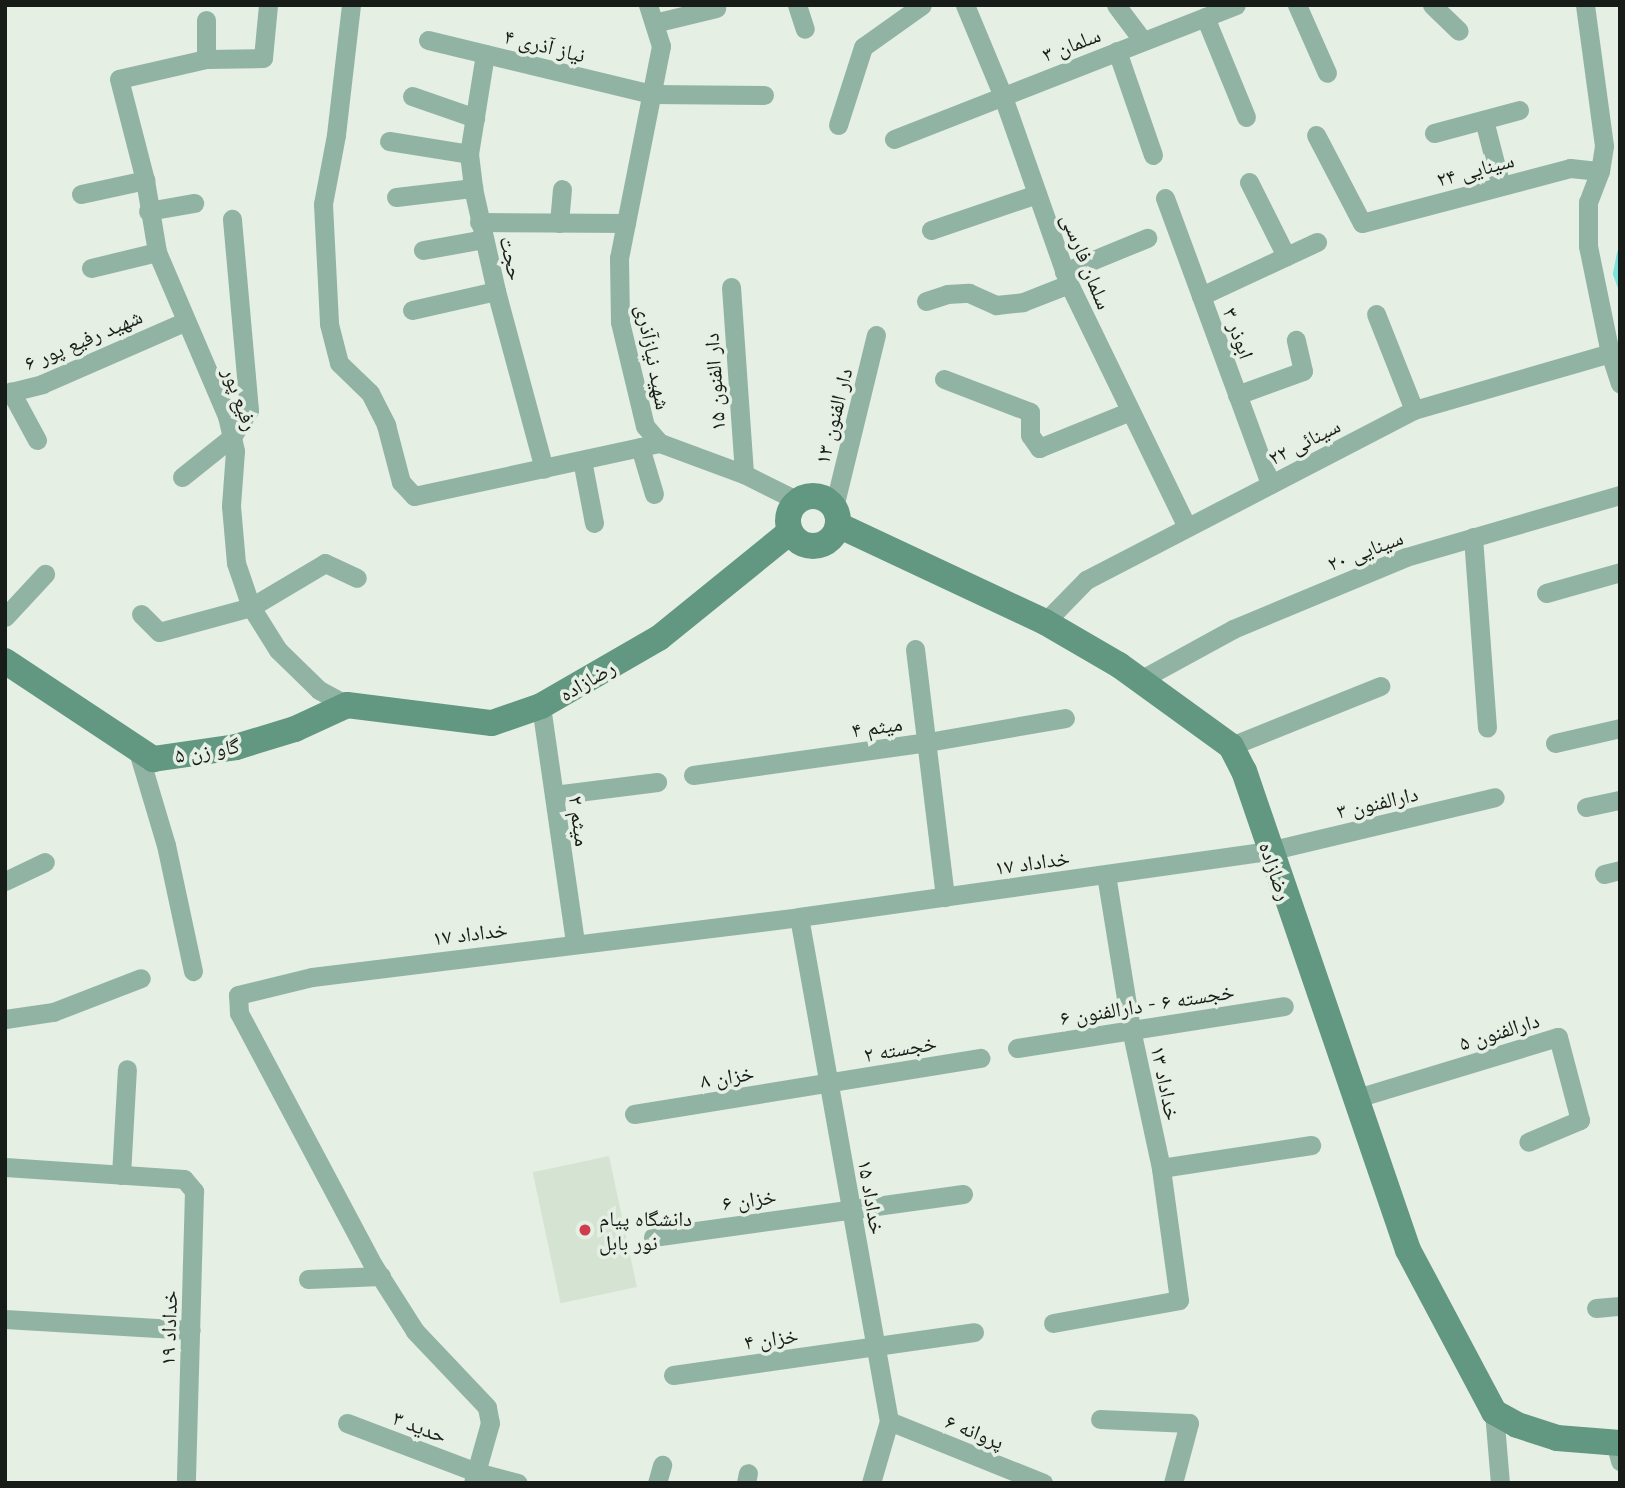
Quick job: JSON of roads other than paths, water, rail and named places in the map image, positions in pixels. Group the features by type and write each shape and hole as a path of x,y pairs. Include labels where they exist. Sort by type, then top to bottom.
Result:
{"street":[{"path":"206,20 206,60 263,58 268,5"},
{"path":"351,5 336,135 323,204 329,324 339,363 370,393 386,425 401,482 414,496 660,443 744,474 797,501 817,496 836,516 834,535 817,546 797,541 790,532 788,515 797,501"},
{"path":"797,5 805,29"},
{"path":"838,125 863,47 922,5"},
{"name":"سلمان فارسی","path":"965,5 1002,94 1067,278 1128,412 1186,525"},
{"path":"1116,5 1143,41"},
{"name":"سلمان ۳","path":"894,139 1002,94 1236,5"},
{"path":"1297,5 1326,73"},
{"path":"1432,5 1459,31"},
{"path":"1586,5 1604,146 1600,171 1588,202 1588,246 1610,353 1620,383"},
{"path":"651,14 716,8"},
{"name":"شهید نیازآذری","path":"651,14 661,46 620,258 620,322 645,426 660,443"},
{"path":"1205,17 1246,117"},
{"name":"نیاز آذری ۴","path":"428,40 652,94 764,95"},
{"path":"1117,51 1153,155"},
{"name":"حجت","path":"485,54 469,154 473,188 496,291 544,469"},
{"name":"رفیع پور","path":"206,60 119,79 145,180 148,211 157,252 184,322 226,416 232,437 235,451 231,506 236,563 251,607 278,650 318,690 347,705"},
{"path":"412,96 475,118"},
{"path":"1434,133 1519,110"},
{"path":"1484,120 1502,186"},
{"name":"سینایی ۲۴","path":"1316,135 1362,223 1570,168 1600,171"},
{"path":"389,141 469,154"},
{"path":"81,194 145,180"},
{"path":"1249,182 1286,256"},
{"path":"396,197 473,188"},
{"path":"559,223 562,189"},
{"path":"931,230 1037,194"},
{"name":"ابوذر ۳","path":"1164,198 1270,484"},
{"path":"148,211 194,203"},
{"path":"182,477 232,437 249,410 232,219"},
{"path":"423,250 481,231 559,223 626,223"},
{"path":"926,302 947,294 969,293 996,305 1023,302 1147,238"},
{"path":"1200,296 1317,242"},
{"path":"91,268 157,252"},
{"name":"دار الفنون ۱۵","path":"731,287 744,474"},
{"path":"412,310 496,291"},
{"path":"1376,314 1414,410"},
{"name":"شهید رفیع پور ۶","path":"37,440 11,392 42,384 184,322"},
{"name":"دار الفنون ۱۳","path":"836,516 876,335"},
{"path":"1237,395 1303,371 1296,340"},
{"name":"سینائی ۲۲","path":"1045,622 1086,580 1186,525 1414,410 1610,353"},
{"path":"944,379 1030,412 1030,435 1039,448 1128,412"},
{"path":"640,447 654,494"},
{"path":"582,460 594,523"},
{"name":"سینایی ۲۰","path":"1140,680 1233,629 1406,557 1620,495"},
{"name":"رضازاده","path":"836,516 1045,622 1140,680 1231,746 1244,771 1269,851 1408,1250 1494,1412"},
{"name":"رضازاده","path":"347,705 492,723 541,706 659,638 790,532"},
{"path":"1473,537 1487,727"},
{"path":"141,614 159,632 251,607 325,563 357,579"},
{"path":"1546,593 1620,572"},
{"path":"5,617 45,574"},
{"path":"915,649 945,897"},
{"name":"گاو زن ۵","path":"5,661 153,759 236,747 295,729 347,705"},
{"path":"1231,746 1380,686"},
{"name":"میثم ۲","path":"541,706 575,943"},
{"name":"میثم ۴","path":"694,775 928,742 1065,718"},
{"path":"1555,743 1620,728"},
{"path":"137,748 166,845 193,971"},
{"path":"554,795 657,782"},
{"name":"دارالفنون ۳","path":"1269,851 1494,797"},
{"path":"1586,807 1620,800"},
{"name":"خداداد ۱۷","path":"475,1477 490,1423 487,1407 415,1331 381,1276 239,1013 238,995 312,977 799,917 1269,851"},
{"path":"5,881 45,862"},
{"name":"خداداد ۱۳","path":"1053,1324 1179,1300 1161,1168 1131,1029 1106,875"},
{"name":"خداداد ۱۵","path":"799,917 889,1421 871,1483"},
{"path":"5,1019 53,1012 141,978"},
{"name":"خجسته ۶ - دارالفنون ۶","path":"1017,1048 1284,1006"},
{"name":"دارالفنون ۵","path":"1357,1098 1558,1037 1580,1120 1528,1142"},
{"name":"خجسته ۲","path":"828,1083 980,1058"},
{"path":"5,1167 121,1175 127,1069"},
{"name":"خزان ۸","path":"634,1114 828,1083"},
{"path":"1161,1168 1311,1145"},
{"name":"خداداد ۱۹","path":"121,1175 184,1179 194,1191 186,1483"},
{"name":"خزان ۶","path":"653,1237 851,1207 963,1194"},
{"path":"307,1279 381,1276"},
{"path":"1596,1308 1620,1306"},
{"path":"5,1319 191,1331"},
{"name":"خزان ۴","path":"673,1375 974,1332"},
{"path":"1494,1412 1517,1424 1557,1438 1618,1449"},
{"path":"1494,1412 1500,1483"},
{"path":"1100,1419 1189,1423 1173,1483"},
{"name":"پروانه ۶","path":"889,1421 1043,1483"},
{"name":"حدید ۳","path":"347,1423 475,1477 518,1483"}],"waterway":[{"path":"1620,253 1616,274 1620,285"}],"place":[{"name":"دانشگاه پیام نور بابل","path":"585,1230"}]}
